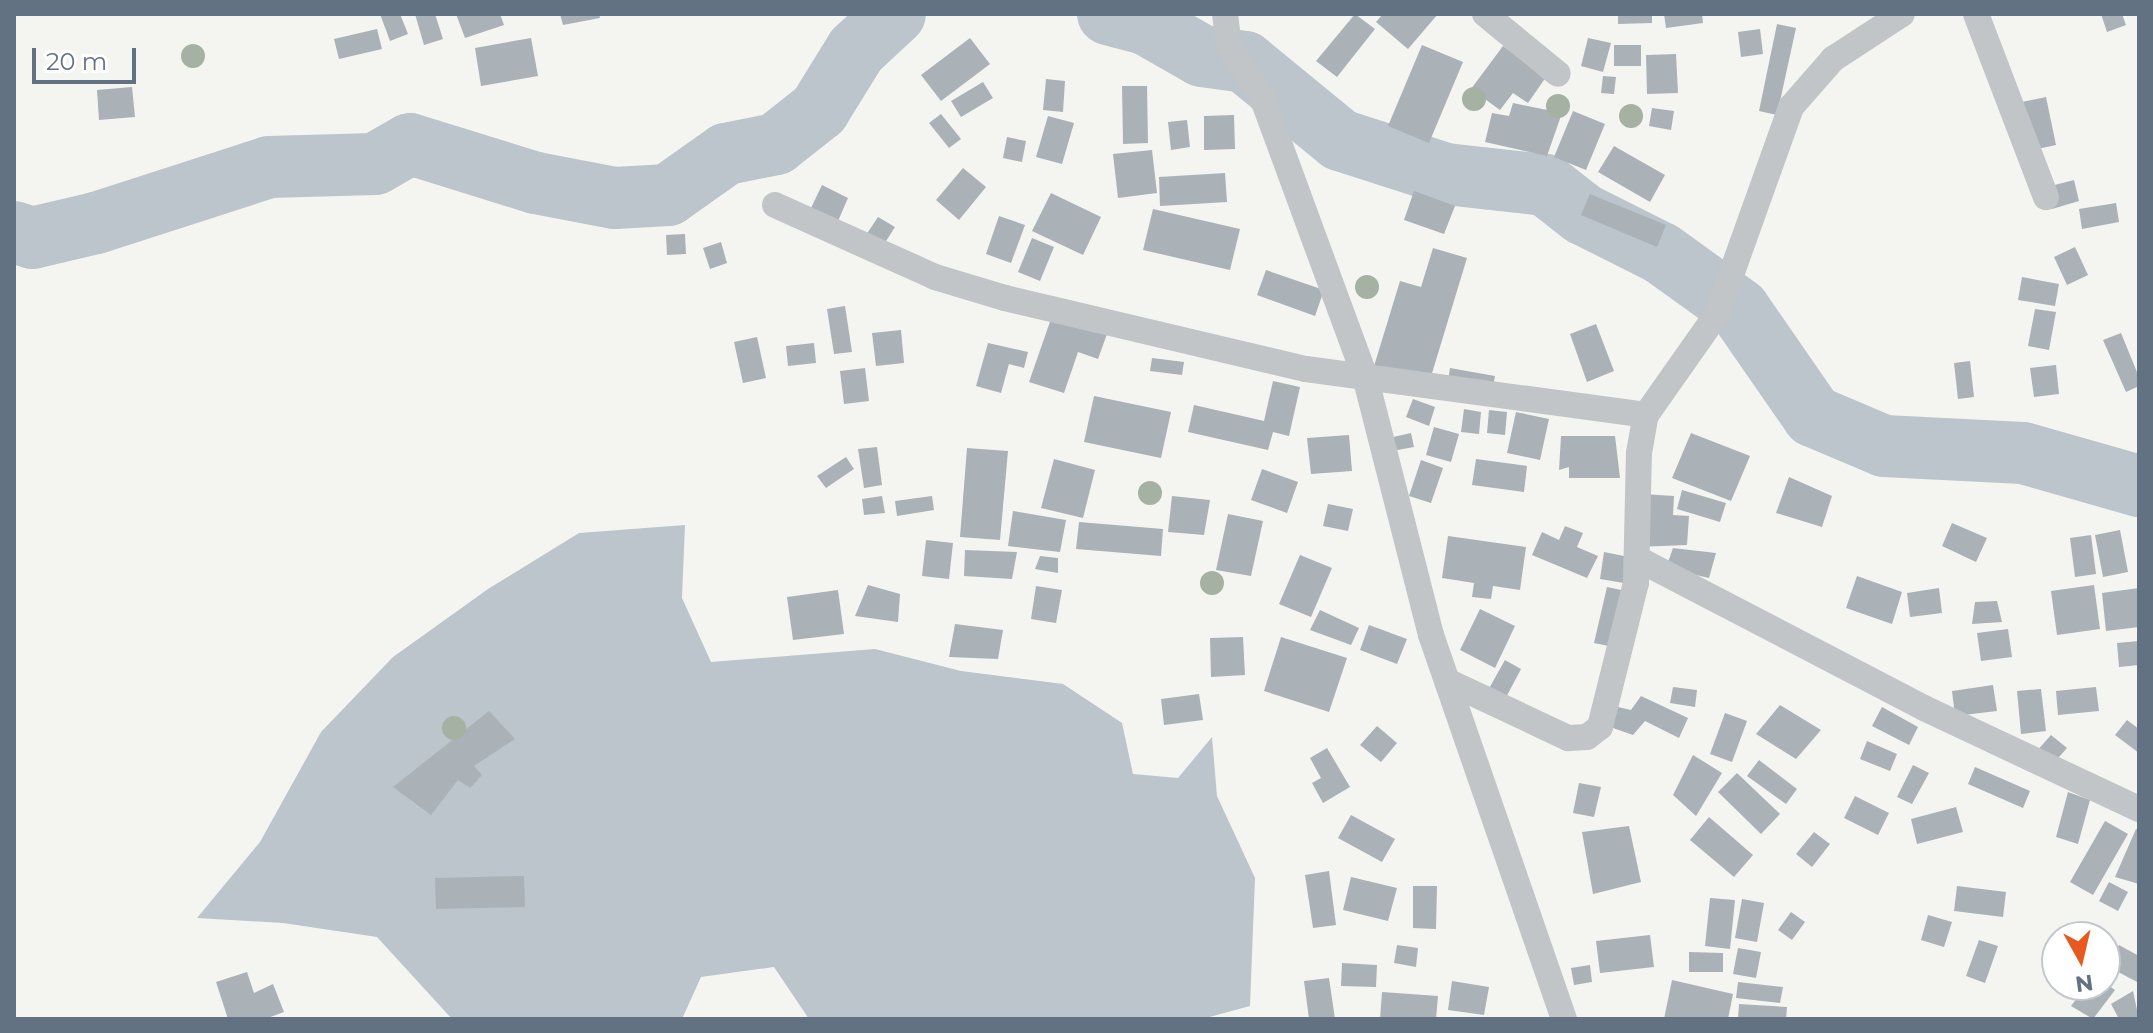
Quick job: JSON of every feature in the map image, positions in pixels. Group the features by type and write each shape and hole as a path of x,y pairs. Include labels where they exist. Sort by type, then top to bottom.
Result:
{"street":[{"path":"1225,14 1229,47 1261,94 1366,380 1431,635 1564,1019"},
{"path":"1485,14 1558,74"},
{"path":"1449,682 1551,732 1587,737 1600,727 1638,559 1639,453 1646,415 1717,314 1791,107 1833,59 1902,14"},
{"path":"1976,14 2046,197"},
{"path":"775,205 935,277 1005,298 1366,380 1646,415"},
{"path":"1638,559 1938,715 2139,809"}],"shaded area":[{"path":"685,525 682,598 711,662 875,649 961,671 1063,684 1122,723 1133,774 1178,778 1212,737 1217,796 1255,878 1250,1006 1202,1019 809,1019 774,967 701,977 682,1019 452,1019 377,937 283,923 197,918 260,842 321,732 393,657 488,589 579,533"}],"building":[{"path":"380,14 400,14 408,34 390,41"},
{"path":"415,14 435,14 443,39 424,45"},
{"path":"456,14 500,14 504,25 465,38"},
{"path":"560,14 599,14 600,18 563,25"},
{"path":"1355,14 1375,29 1337,77 1316,61"},
{"path":"1383,14 1438,14 1408,49 1376,22"},
{"path":"1618,14 1652,14 1652,23 1618,24"},
{"path":"1664,14 1702,14 1703,23 1666,28"},
{"path":"2101,14 2122,14 2126,25 2107,32"},
{"path":"1777,24 1796,28 1777,115 1759,111"},
{"path":"377,29 382,49 339,59 334,39"},
{"path":"1760,29 1763,54 1741,57 1738,32"},
{"path":"531,38 538,76 481,86 475,48"},
{"path":"970,38 990,64 941,101 921,75"},
{"path":"1588,38 1611,43 1603,72 1581,66"},
{"path":"1422,45 1463,62 1429,143 1388,126"},
{"path":"1614,45 1641,45 1641,66 1614,66"},
{"path":"1503,46 1546,77 1528,103 1513,93 1500,110 1471,89"},
{"path":"1676,54 1678,93 1647,94 1646,55"},
{"path":"1603,76 1616,77 1614,94 1601,93"},
{"path":"1046,79 1065,81 1063,112 1043,110"},
{"path":"983,82 993,98 961,117 951,101"},
{"path":"1122,86 1147,86 1148,143 1123,144"},
{"path":"132,87 135,117 99,120 97,90"},
{"path":"2046,97 2056,145 2033,150 2022,102"},
{"path":"1513,103 1562,113 1547,156 1485,142 1492,113 1509,116"},
{"path":"1652,108 1674,111 1671,130 1649,126"},
{"path":"1573,111 1605,124 1586,170 1554,157"},
{"path":"941,114 961,139 949,148 929,123"},
{"path":"1234,115 1235,149 1204,150 1204,116"},
{"path":"1048,116 1074,123 1062,164 1036,157"},
{"path":"1187,120 1190,147 1171,150 1168,122"},
{"path":"1007,137 1026,141 1022,162 1003,158"},
{"path":"1614,146 1665,175 1650,202 1598,172"},
{"path":"1152,150 1157,193 1118,198 1113,154"},
{"path":"963,168 986,187 959,220 936,200"},
{"path":"1225,173 1227,202 1160,206 1159,177"},
{"path":"2074,180 2079,201 2052,209 2047,187"},
{"path":"822,185 848,198 838,221 811,208"},
{"path":"1414,191 1455,206 1444,234 1404,220"},
{"path":"1051,193 1101,217 1083,255 1032,231"},
{"path":"1590,194 1666,225 1657,247 1581,215"},
{"path":"2116,203 2119,222 2082,229 2079,209"},
{"path":"1153,209 1240,229 1230,270 1143,250"},
{"path":"999,216 1025,225 1011,263 986,254"},
{"path":"878,217 895,227 881,249 864,238"},
{"path":"685,234 686,254 667,255 666,235"},
{"path":"1032,238 1054,247 1040,281 1018,272"},
{"path":"721,242 727,263 710,269 703,248"},
{"path":"2075,247 2088,275 2067,285 2054,257"},
{"path":"1433,248 1467,258 1426,393 1371,376 1400,281 1421,287"},
{"path":"1266,270 1324,290 1315,316 1257,295"},
{"path":"2022,277 2059,284 2055,306 2018,300"},
{"path":"845,306 852,352 834,354 827,309"},
{"path":"2035,309 2056,312 2049,350 2028,346"},
{"path":"1052,316 1107,334 1098,359 1078,352 1064,393 1029,382"},
{"path":"1596,324 1614,371 1587,382 1570,334"},
{"path":"901,330 904,363 876,366 872,333"},
{"path":"2121,333 2139,377 2139,386 2126,392 2103,340"},
{"path":"757,337 766,378 743,383 734,342"},
{"path":"814,343 816,363 788,366 786,346"},
{"path":"988,343 1028,352 1024,368 1009,364 1001,393 976,386"},
{"path":"1152,358 1184,362 1182,375 1150,371"},
{"path":"1970,361 1974,397 1958,399 1954,363"},
{"path":"2056,365 2059,394 2034,397 2030,368"},
{"path":"865,368 869,401 844,404 840,371"},
{"path":"1450,368 1495,376 1490,403 1446,395"},
{"path":"1273,381 1300,387 1289,436 1273,432 1268,450 1188,432 1194,405 1264,421"},
{"path":"1094,396 1171,412 1161,458 1084,442"},
{"path":"1413,399 1435,407 1429,426 1406,417"},
{"path":"1464,409 1481,412 1479,434 1461,432"},
{"path":"1489,410 1507,412 1505,435 1487,433"},
{"path":"1516,412 1549,419 1540,460 1507,453"},
{"path":"1434,427 1459,434 1451,462 1426,455"},
{"path":"1411,433 1414,447 1392,451 1389,438"},
{"path":"1691,433 1750,456 1731,501 1672,478"},
{"path":"1349,435 1352,471 1311,474 1307,438"},
{"path":"1561,436 1615,436 1620,478 1569,478 1569,467 1559,470"},
{"path":"877,447 882,485 864,488 858,449"},
{"path":"967,448 1008,451 1000,540 960,537"},
{"path":"846,457 854,469 826,488 817,476"},
{"path":"1054,459 1095,470 1083,518 1041,508"},
{"path":"1476,459 1527,466 1524,492 1472,485"},
{"path":"1421,460 1443,468 1431,503 1409,496"},
{"path":"1262,469 1298,482 1287,513 1251,500"},
{"path":"1789,477 1832,496 1822,527 1776,513"},
{"path":"1682,490 1726,503 1720,522 1677,509"},
{"path":"1642,494 1674,496 1673,515 1689,516 1687,545 1638,547"},
{"path":"882,496 885,513 864,515 862,499"},
{"path":"932,496 934,510 897,516 895,501"},
{"path":"1172,496 1210,500 1204,535 1168,532"},
{"path":"1328,504 1353,509 1348,531 1323,526"},
{"path":"1013,511 1066,520 1060,552 1008,546"},
{"path":"1228,514 1263,521 1251,576 1216,570"},
{"path":"1079,522 1163,529 1161,556 1076,549"},
{"path":"1952,523 1987,538 1976,562 1942,546"},
{"path":"1565,526 1583,533 1577,547 1598,556 1587,578 1532,555 1542,532 1559,540"},
{"path":"2120,530 2128,572 2103,577 2095,535"},
{"path":"2091,535 2096,574 2075,577 2070,538"},
{"path":"1448,536 1526,547 1520,590 1493,586 1491,599 1472,597 1474,583 1442,578"},
{"path":"926,540 953,543 949,579 922,576"},
{"path":"1673,548 1716,553 1709,578 1666,568"},
{"path":"965,550 1017,552 1012,579 964,576"},
{"path":"1604,552 1629,557 1624,583 1600,579"},
{"path":"1300,555 1332,568 1311,617 1279,604"},
{"path":"1040,556 1058,558 1058,573 1035,569"},
{"path":"1857,576 1902,592 1892,624 1846,608"},
{"path":"868,585 900,594 898,622 855,616"},
{"path":"2094,585 2100,629 2057,635 2051,591"},
{"path":"1036,586 1062,590 1056,623 1031,619"},
{"path":"1607,587 1626,591 1614,647 1594,643"},
{"path":"1939,588 1942,613 1910,617 1907,593"},
{"path":"2139,588 2139,627 2106,631 2102,593"},
{"path":"838,590 844,634 793,640 787,597"},
{"path":"1997,601 2002,622 1972,624 1975,602"},
{"path":"1480,609 1515,626 1495,668 1460,650"},
{"path":"1320,610 1359,628 1351,645 1310,630"},
{"path":"955,624 1003,630 998,659 949,657"},
{"path":"1369,625 1407,639 1397,664 1360,650"},
{"path":"2008,629 2012,657 1981,661 1977,633"},
{"path":"1243,637 1245,675 1211,677 1210,638"},
{"path":"1281,637 1347,658 1329,712 1264,691"},
{"path":"2139,641 2139,665 2119,667 2117,643"},
{"path":"1505,660 1521,669 1504,701 1487,692"},
{"path":"1993,685 1997,711 1955,716 1952,691"},
{"path":"1673,687 1697,690 1695,707 1670,703"},
{"path":"2096,687 2099,711 2058,715 2056,691"},
{"path":"2041,689 2046,731 2021,734 2017,691"},
{"path":"1199,694 1203,720 1164,725 1161,699"},
{"path":"1641,696 1688,718 1679,738 1645,721 1633,735 1610,727 1618,707 1631,710"},
{"path":"1780,705 1821,730 1796,759 1756,734"},
{"path":"1882,707 1918,727 1909,745 1872,726"},
{"path":"489,711 515,739 474,766 482,775 470,788 458,780 431,815 393,787"},
{"path":"1725,713 1747,721 1732,762 1710,754"},
{"path":"2127,720 2139,729 2139,753 2115,735"},
{"path":"1377,726 1397,743 1381,762 1360,745"},
{"path":"2051,735 2067,748 2051,766 2035,753"},
{"path":"1867,741 1897,754 1890,771 1860,759"},
{"path":"1327,748 1350,787 1323,803 1312,783 1321,778 1310,758"},
{"path":"1693,755 1722,773 1696,816 1673,795"},
{"path":"1759,760 1797,789 1786,804 1747,776"},
{"path":"1913,765 1929,773 1912,804 1897,797"},
{"path":"1975,767 2030,791 2023,808 1968,784"},
{"path":"1737,773 1780,814 1761,834 1718,792"},
{"path":"1579,783 1601,787 1594,817 1573,813"},
{"path":"2068,792 2090,800 2078,844 2056,837"},
{"path":"1855,796 1889,813 1878,835 1844,818"},
{"path":"1956,807 1963,832 1917,844 1911,819"},
{"path":"1351,815 1395,839 1382,862 1338,838"},
{"path":"1709,817 1753,855 1734,877 1690,840"},
{"path":"2105,821 2128,834 2093,895 2070,882"},
{"path":"1629,826 1641,882 1593,894 1582,832"},
{"path":"2136,829 2139,830 2139,884 2115,877"},
{"path":"1814,832 1830,844 1812,867 1796,854"},
{"path":"1329,871 1336,925 1313,928 1305,875"},
{"path":"524,876 525,907 436,909 435,878"},
{"path":"1351,877 1397,888 1388,921 1343,910"},
{"path":"2109,882 2128,892 2118,911 2099,901"},
{"path":"1413,886 1437,886 1436,929 1413,928"},
{"path":"1957,886 2006,892 2003,917 1954,911"},
{"path":"1710,898 1735,900 1730,949 1705,946"},
{"path":"1742,899 1764,903 1757,942 1735,938"},
{"path":"1791,912 1805,922 1792,940 1778,930"},
{"path":"1928,915 1952,922 1944,947 1921,940"},
{"path":"1650,935 1654,967 1600,973 1596,941"},
{"path":"1979,940 1998,946 1985,983 1966,976"},
{"path":"1397,945 1418,948 1416,967 1394,963"},
{"path":"2121,946 2139,956 2139,983 2121,973"},
{"path":"1738,948 1761,952 1756,978 1733,974"},
{"path":"1689,952 1723,953 1723,972 1689,972"},
{"path":"1342,963 1377,965 1376,987 1341,986"},
{"path":"1590,965 1592,982 1574,985 1571,968"},
{"path":"247,972 254,993 273,984 284,1012 265,1019 228,1019 216,982"},
{"path":"1329,978 1335,1019 1309,1019 1304,981"},
{"path":"1672,980 1733,994 1728,1019 1664,1019"},
{"path":"1452,981 1489,987 1484,1015 1448,1010"},
{"path":"1738,982 1783,987 1780,1003 1736,998"},
{"path":"2133,991 2139,1019 2119,1019 2111,1004 2121,1001"},
{"path":"1382,992 1438,996 1436,1019 1380,1019"},
{"path":"2075,1001 2107,1001 2093,1019 2071,1006"},
{"path":"1739,1004 1787,1007 1786,1019 1738,1019"}],"waterway":[{"path":"14,232 32,238 96,223 269,167 375,164 410,144 536,183 615,198 668,195 726,154 776,144 819,110 856,50 895,14"},
{"path":"1108,14 1146,24 1202,56 1245,62 1340,140 1446,174 1546,185 1583,214 1661,253 1739,309 1813,416 1884,446 2023,453 2139,486"}]}
